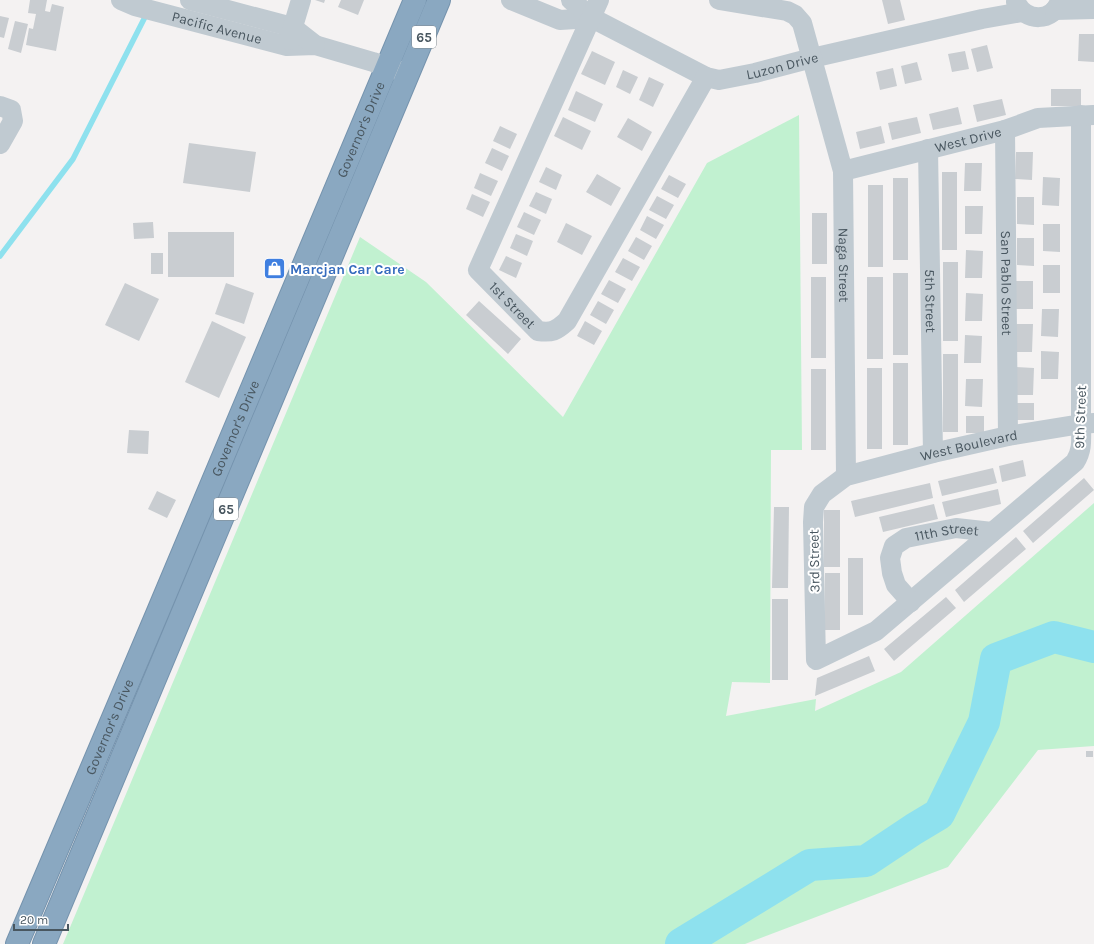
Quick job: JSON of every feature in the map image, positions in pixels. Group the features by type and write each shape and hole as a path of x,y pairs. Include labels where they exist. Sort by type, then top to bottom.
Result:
{"highway":[{"name":"Governor's Drive","path":"17,943 415,0"},
{"name":"Governor's Drive","path":"44,944 439,0"}],"street":[{"name":"Pacific Avenue","path":"121,0 135,6 165,7 252,37 290,37"},
{"name":"Pacific Avenue","path":"190,0 256,18 290,37 387,66 408,74"},
{"path":"290,37 301,0"},
{"path":"511,0 560,20 592,18 599,0"},
{"name":"Luzon Drive","path":"571,0 592,18 706,76 719,80 982,19 1017,4"},
{"name":"Naga Street","path":"719,0 787,11 795,15 802,23 812,58 842,171 846,476"},
{"path":"1017,4 1028,16 1035,18 1049,14 1057,5 1094,9"},
{"path":"252,37 256,18"},
{"name":"1st Street","path":"592,18 478,270 538,330 547,332 558,329 567,321 706,76"},
{"path":"0,106 11,110 13,121 0,144"},
{"name":"West Drive","path":"842,171 1005,130 1038,118 1087,115"},
{"name":"9th Street","path":"816,660 876,631 1075,462 1079,456 1088,424 1087,115"},
{"name":"San Pablo Street","path":"1005,130 1008,436"},
{"name":"5th Street","path":"928,149 933,453"},
{"name":"West Boulevard","path":"846,476 933,453 1008,436 1088,424"},
{"name":"3rd Street","path":"816,660 814,507 822,494 846,476"},
{"name":"11th Street","path":"911,602 896,586 892,573 890,558 894,546 906,538 956,528 992,532"}],"green space":[{"path":"799,115 802,450 771,450 770,683 732,682 726,716 816,699 815,711 901,672 1094,503 1094,746 1038,750 948,867 745,944 63,944 360,237 426,282 563,417 707,163"}],"building":[{"path":"30,0 47,0 45,11 50,12 52,4 64,7 56,51 26,45 29,28 33,29 36,14 28,13"},
{"path":"315,0 325,0 324,3"},
{"path":"341,0 364,0 358,15 338,7"},
{"path":"882,0 900,0 905,20 888,24"},
{"path":"0,16 9,18 4,38 0,37"},
{"path":"15,21 28,24 21,53 8,49"},
{"path":"1079,34 1094,34 1094,62 1078,61"},
{"path":"987,45 993,68 977,72 971,49"},
{"path":"592,51 615,62 605,85 581,74"},
{"path":"965,51 969,69 952,72 948,54"},
{"path":"917,62 922,80 905,84 901,66"},
{"path":"893,68 897,86 880,90 876,72"},
{"path":"623,70 638,77 630,94 616,87"},
{"path":"649,77 664,84 653,107 639,100"},
{"path":"1051,89 1081,89 1081,106 1051,106"},
{"path":"576,91 603,104 595,122 568,110"},
{"path":"1002,99 1006,115 977,122 973,105"},
{"path":"958,107 962,124 933,130 929,114"},
{"path":"563,117 591,131 582,150 554,136"},
{"path":"917,117 921,133 892,140 888,123"},
{"path":"628,118 652,132 642,151 617,137"},
{"path":"500,126 517,134 510,149 493,141"},
{"path":"881,126 885,143 860,149 856,132"},
{"path":"189,143 256,152 250,192 183,183"},
{"path":"492,148 509,156 502,171 485,163"},
{"path":"1016,152 1033,152 1032,180 1015,179"},
{"path":"965,163 982,163 981,191 964,191"},
{"path":"546,167 562,175 556,190 539,182"},
{"path":"942,172 957,172 957,250 942,250"},
{"path":"480,173 498,181 491,196 474,188"},
{"path":"597,174 621,188 611,206 586,192"},
{"path":"669,175 686,184 678,198 661,189"},
{"path":"1043,177 1060,178 1059,206 1042,205"},
{"path":"893,178 908,178 908,260 893,260"},
{"path":"868,185 883,185 883,267 868,267"},
{"path":"536,192 552,199 546,214 529,206"},
{"path":"472,194 490,202 483,217 466,209"},
{"path":"657,196 674,205 666,219 649,210"},
{"path":"1017,197 1034,197 1034,225 1017,224"},
{"path":"965,206 983,206 982,234 965,234"},
{"path":"524,212 541,220 534,235 517,227"},
{"path":"812,213 827,213 827,264 812,264"},
{"path":"647,216 664,225 656,239 640,230"},
{"path":"153,222 154,238 134,239 133,223"},
{"path":"566,223 592,236 582,255 557,242"},
{"path":"1043,224 1060,224 1060,252 1043,251"},
{"path":"168,232 234,232 234,277 168,277"},
{"path":"516,234 533,241 527,256 510,248"},
{"path":"636,237 652,246 644,260 628,251"},
{"path":"1017,238 1034,238 1034,266 1017,265"},
{"path":"966,250 983,251 982,278 965,278"},
{"path":"151,253 163,253 163,274 151,274"},
{"path":"506,256 522,263 516,278 499,270"},
{"path":"623,258 640,267 632,281 615,272"},
{"path":"943,262 958,262 958,341 943,341"},
{"path":"1043,265 1060,265 1060,293 1043,293"},
{"path":"893,273 908,273 908,355 893,355"},
{"path":"811,277 826,277 826,358 811,358"},
{"path":"867,277 883,277 883,359 867,359"},
{"path":"609,280 626,289 618,303 601,294"},
{"path":"1016,281 1033,281 1033,309 1016,309"},
{"path":"125,283 159,299 139,341 105,325"},
{"path":"226,283 254,293 244,324 215,314"},
{"path":"966,293 983,294 982,321 965,321"},
{"path":"479,301 521,339 508,354 466,315"},
{"path":"598,301 614,310 606,324 590,315"},
{"path":"1042,309 1059,309 1058,337 1041,336"},
{"path":"212,321 246,337 219,398 185,382"},
{"path":"585,321 602,331 594,345 577,336"},
{"path":"1016,324 1033,324 1032,352 1015,352"},
{"path":"965,335 982,336 981,363 964,363"},
{"path":"1041,351 1059,352 1058,379 1041,379"},
{"path":"943,354 958,354 958,432 943,432"},
{"path":"893,363 908,363 908,445 893,445"},
{"path":"1016,367 1034,368 1033,395 1016,395"},
{"path":"867,368 882,368 882,449 867,449"},
{"path":"811,369 826,369 826,450 811,450"},
{"path":"966,379 983,379 982,407 965,406"},
{"path":"1016,403 1034,403 1034,420 1016,420"},
{"path":"966,416 984,416 984,433 966,433"},
{"path":"129,430 149,431 148,454 127,453"},
{"path":"1023,460 1026,476 1002,482 999,466"},
{"path":"993,468 997,483 942,496 938,481"},
{"path":"1084,478 1094,490 1033,543 1023,531"},
{"path":"930,483 933,498 855,517 851,501"},
{"path":"998,489 1001,504 946,517 942,502"},
{"path":"157,491 176,500 167,518 148,509"},
{"path":"934,504 938,519 883,532 879,517"},
{"path":"774,507 789,507 788,588 772,588"},
{"path":"824,510 840,510 840,567 824,567"},
{"path":"1016,537 1026,549 964,602 955,590"},
{"path":"848,558 863,558 863,615 848,615"},
{"path":"825,573 840,573 840,630 824,630"},
{"path":"946,597 956,608 894,661 884,649"},
{"path":"772,599 788,599 788,680 772,680"},
{"path":"869,656 875,671 815,696 817,678"},
{"path":"1086,751 1093,751 1093,757 1086,757"}],"waterway":[{"path":"0,256 73,159 145,17"},
{"path":"681,944 810,865 866,861 939,814 984,722 996,659 1054,637 1094,647"}],"place":[{"name":"Marcjan Car Care","path":"275,269"}]}
